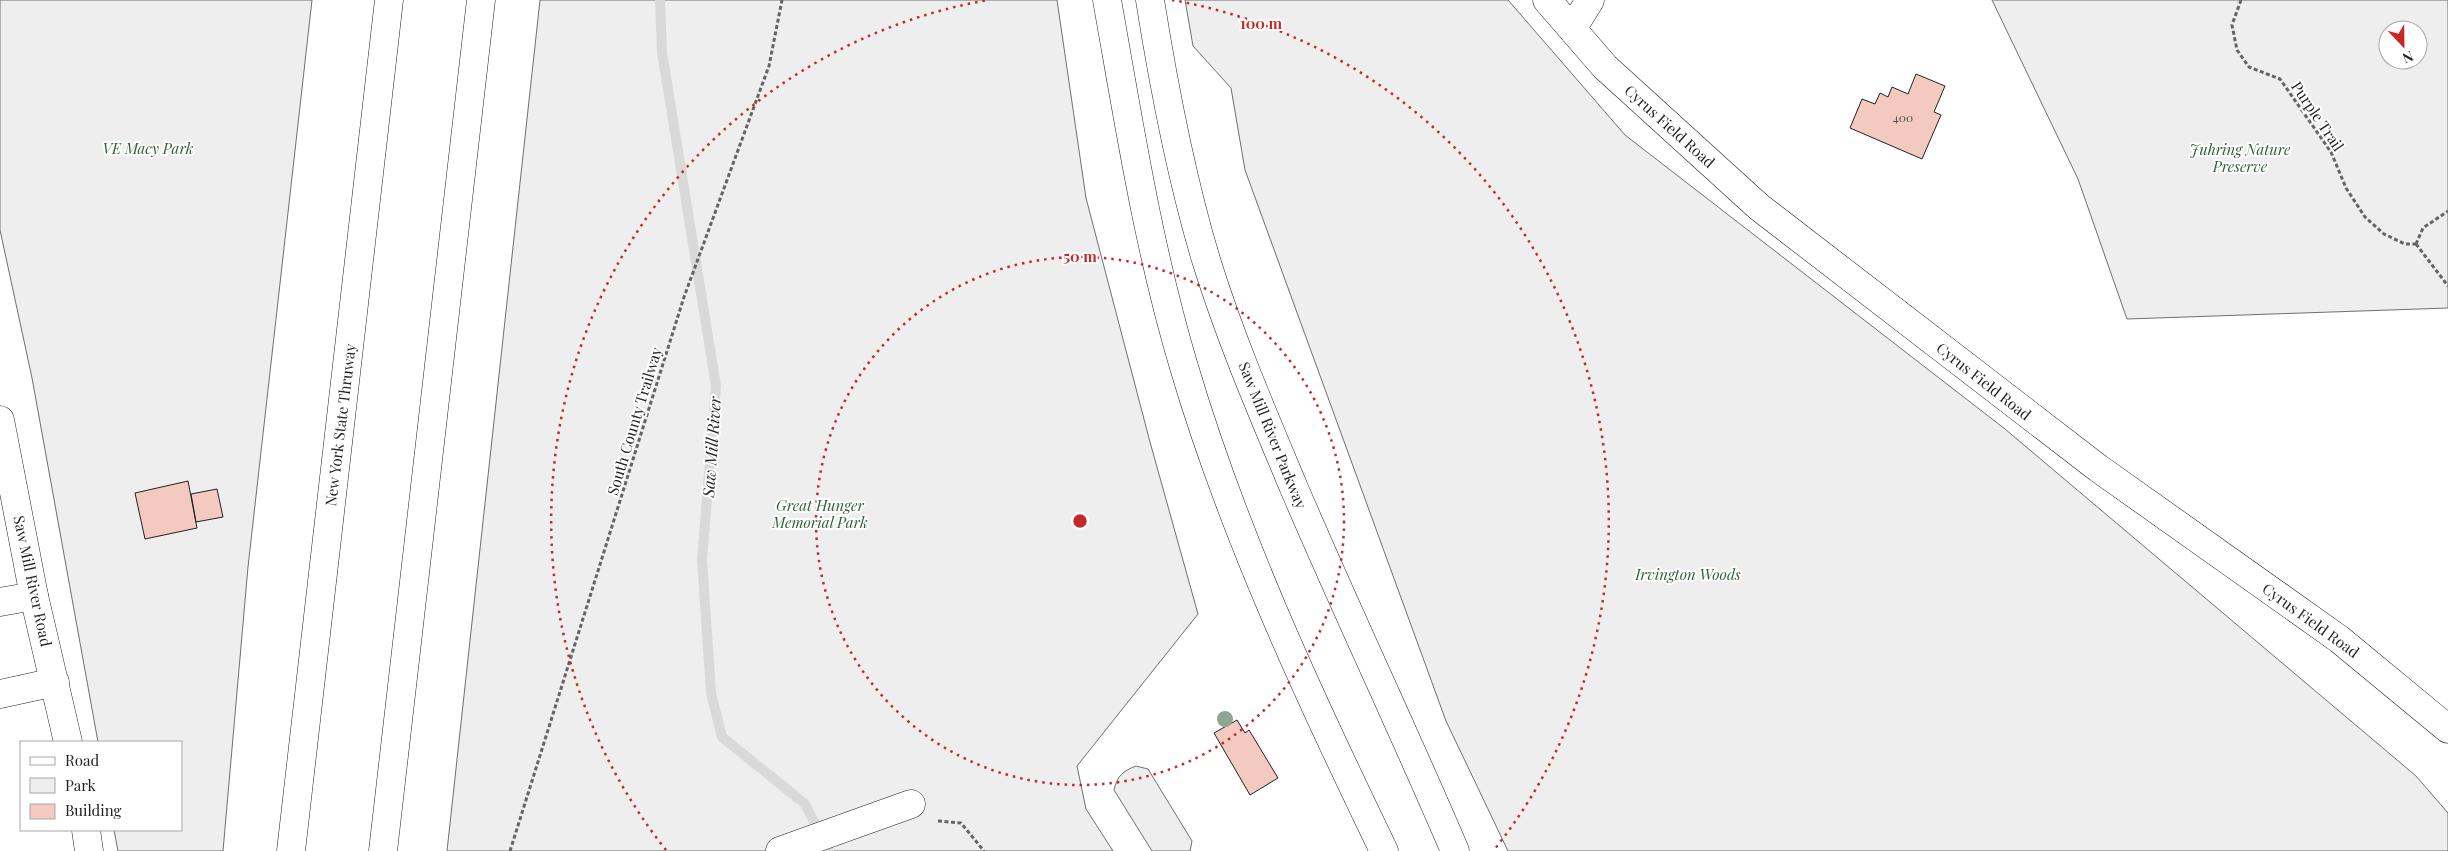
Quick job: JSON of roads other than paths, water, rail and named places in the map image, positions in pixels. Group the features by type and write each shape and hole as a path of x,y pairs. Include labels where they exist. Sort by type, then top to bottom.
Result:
{"main road":[{"name":"New York State Thruway","path":"291,851 390,0"},
{"path":"383,851 481,0"},
{"path":"1107,0 1152,239 1184,369 1256,566 1384,851"},
{"name":"Saw Mill River Parkway","path":"1150,0 1163,75 1191,203 1207,262 1228,323 1271,433 1321,550 1455,851"},
{"name":"Cyrus Field Road","path":"1547,0 1605,67 1759,207 2098,468 2339,639 2448,729"},
{"path":"1572,29 1590,0"},
{"name":"Saw Mill River Road","path":"0,420 34,596 68,741"},
{"path":"0,602 34,596"},
{"path":"0,694 55,682"},
{"path":"780,851 911,804"},
{"path":"86,831 89,851"}],"waterway":[{"name":"Saw Mill River","path":"660,0 662,52 716,386 702,560 711,693 722,737 805,804 829,851"}],"park label":[{"name":"VE Macy Park","path":"148,148"},
{"name":"Juhring Nature Preserve","path":"2240,158"},
{"name":"Great Hunger Memorial Park","path":"820,514"},
{"name":"Irvington Woods","path":"1688,574"}]}
